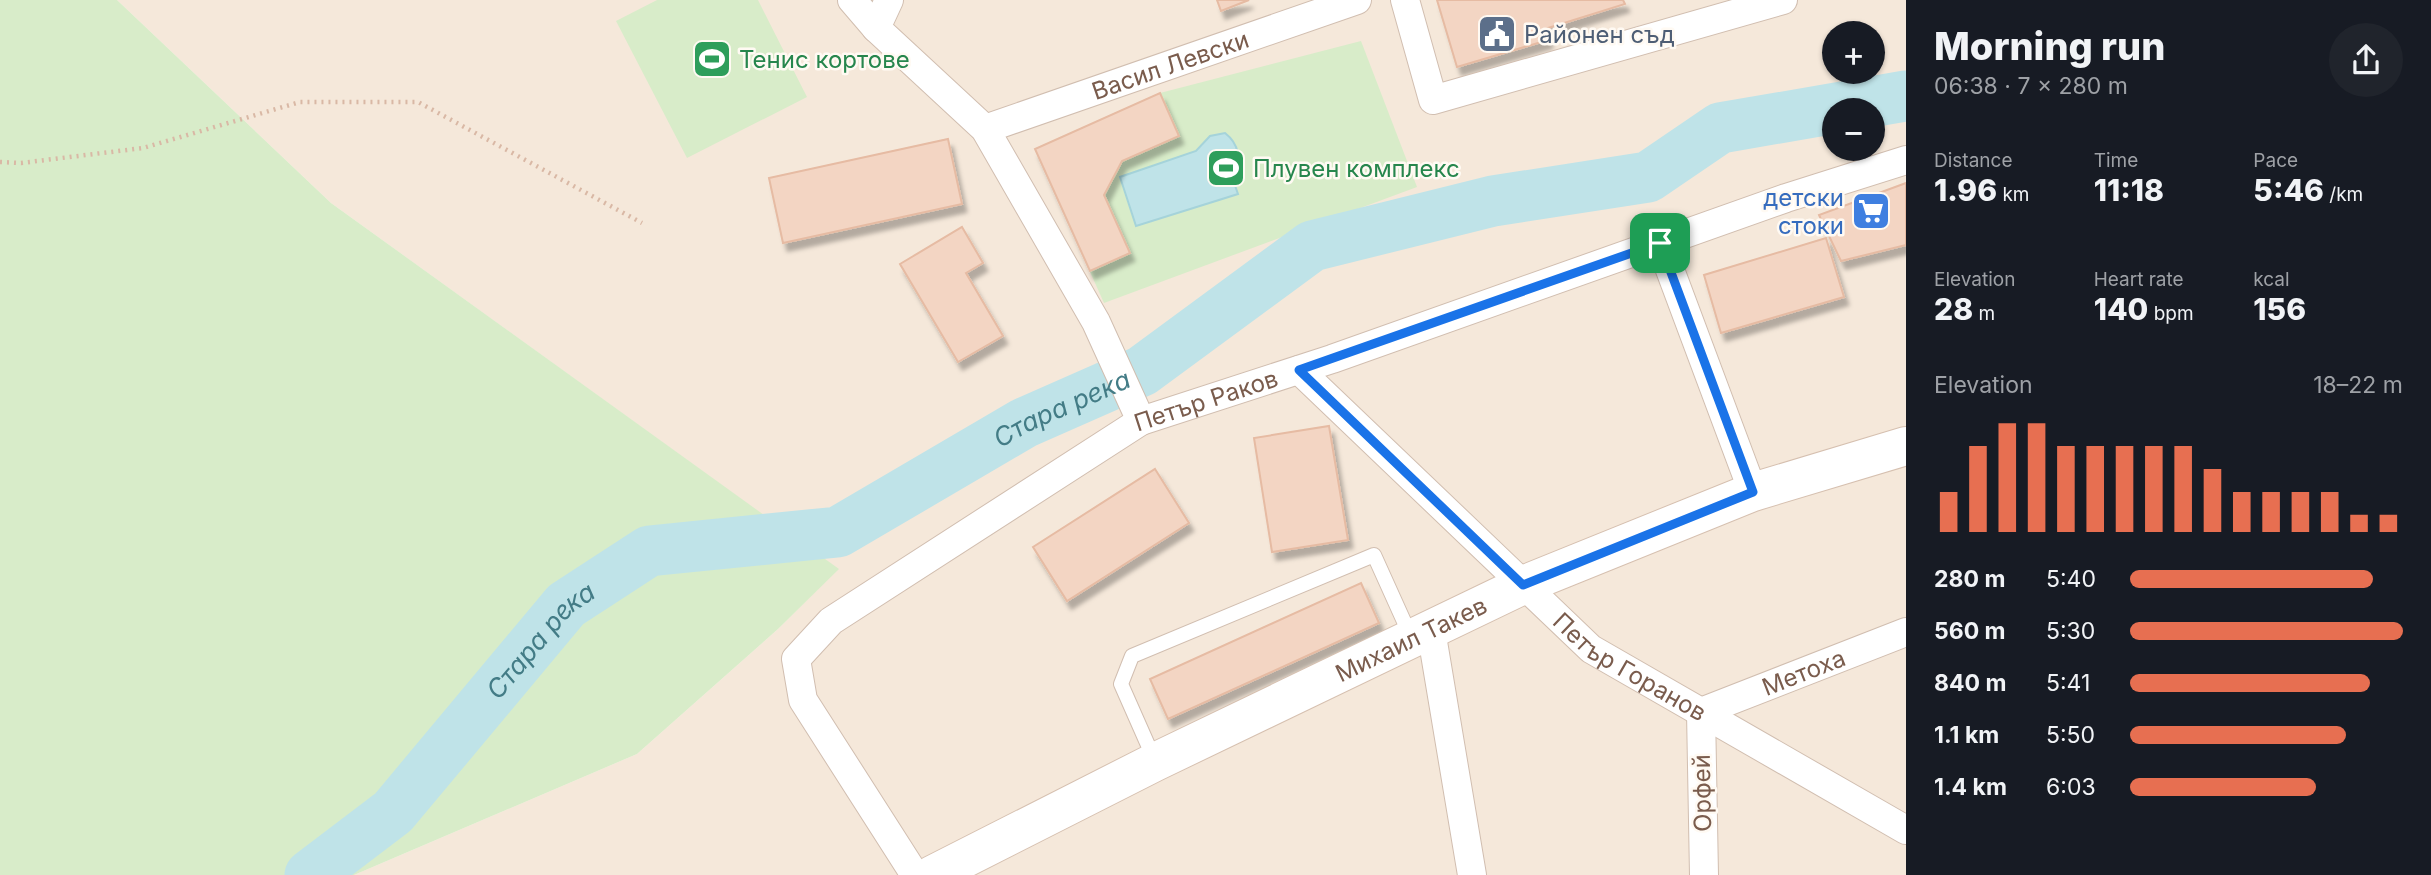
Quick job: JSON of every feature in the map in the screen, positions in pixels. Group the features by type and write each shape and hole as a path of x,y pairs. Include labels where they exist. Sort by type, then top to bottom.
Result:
{"main road":[{"name":"Михаил Такев","path":"932,875 1155,762 1523,585 1753,492 1906,446"}],"street":[{"path":"852,0 876,28 985,130 1096,321 1141,421"},
{"path":"876,28 889,0"},
{"name":"Васил Левски","path":"985,130 1357,0"},
{"path":"1405,0 1433,100 1783,0"},
{"name":"Петър Раков","path":"915,875 803,701 796,659 831,621 1141,421 1299,370 1906,160"},
{"path":"1660,243 1753,492"},
{"name":"Петър Горанов","path":"1299,370 1591,649 1906,830"},
{"name":"Метоха","path":"1701,712 1906,632"},
{"path":"1421,634 1472,875"},
{"name":"Орфей","path":"1701,712 1704,875"}],"lane":[{"path":"1155,762 1121,684 1132,656 1374,555 1421,634"}],"path":[{"path":"0,162 21,163 143,148 300,102 418,102 642,223"}],"shaded area":[{"path":"117,0 1906,0 1906,875 354,875 637,754 778,629 838,569 331,203"}],"green space":[{"path":"0,0 117,0 331,203 839,569 778,629 637,754 354,875 0,875"},
{"name":"Тенис кортове","path":"657,0 758,0 807,97 687,158 616,21"},
{"name":"Плувен комплекс","path":"1361,41 1417,187 1104,303 1035,149 1160,93"}],"water":[{"path":"1225,133 1236,147 1237,163 1231,174 1238,194 1136,226 1120,177 1196,151 1210,136"}],"building":[{"path":"1217,0 1249,0 1221,11"},
{"name":"Районен съд","path":"1437,0 1623,0 1625,4 1545,29 1548,40 1457,67"},
{"path":"1160,93 1179,136 1122,161 1104,195 1130,253 1090,271 1035,149"},
{"path":"948,139 962,204 783,243 769,178"},
{"path":"1906,183 1906,245 1841,261 1819,215"},
{"path":"962,227 983,263 966,273 1003,336 958,362 900,264"},
{"path":"1826,238 1844,297 1721,333 1704,275"},
{"path":"1329,426 1348,540 1272,552 1254,438"},
{"path":"1155,469 1189,523 1067,601 1033,547"},
{"path":"1361,583 1379,623 1168,719 1150,679"}],"waterway":[{"name":"Стара река","path":"310,875 393,812 566,605 649,551 838,532 1024,423 1142,371 1312,246 1493,201 1648,177 1720,128 1906,96"}],"place":[{"name":"Районен съд","path":"1497,34"},
{"name":"Тенис кортове","path":"712,59"},
{"name":"Плувен комплекс","path":"1226,168"},
{"name":"детски стоки","path":"1871,211"}],"route":[{"path":"1660,243 1753,492 1523,585 1299,370 1332,359 1660,243"}]}
